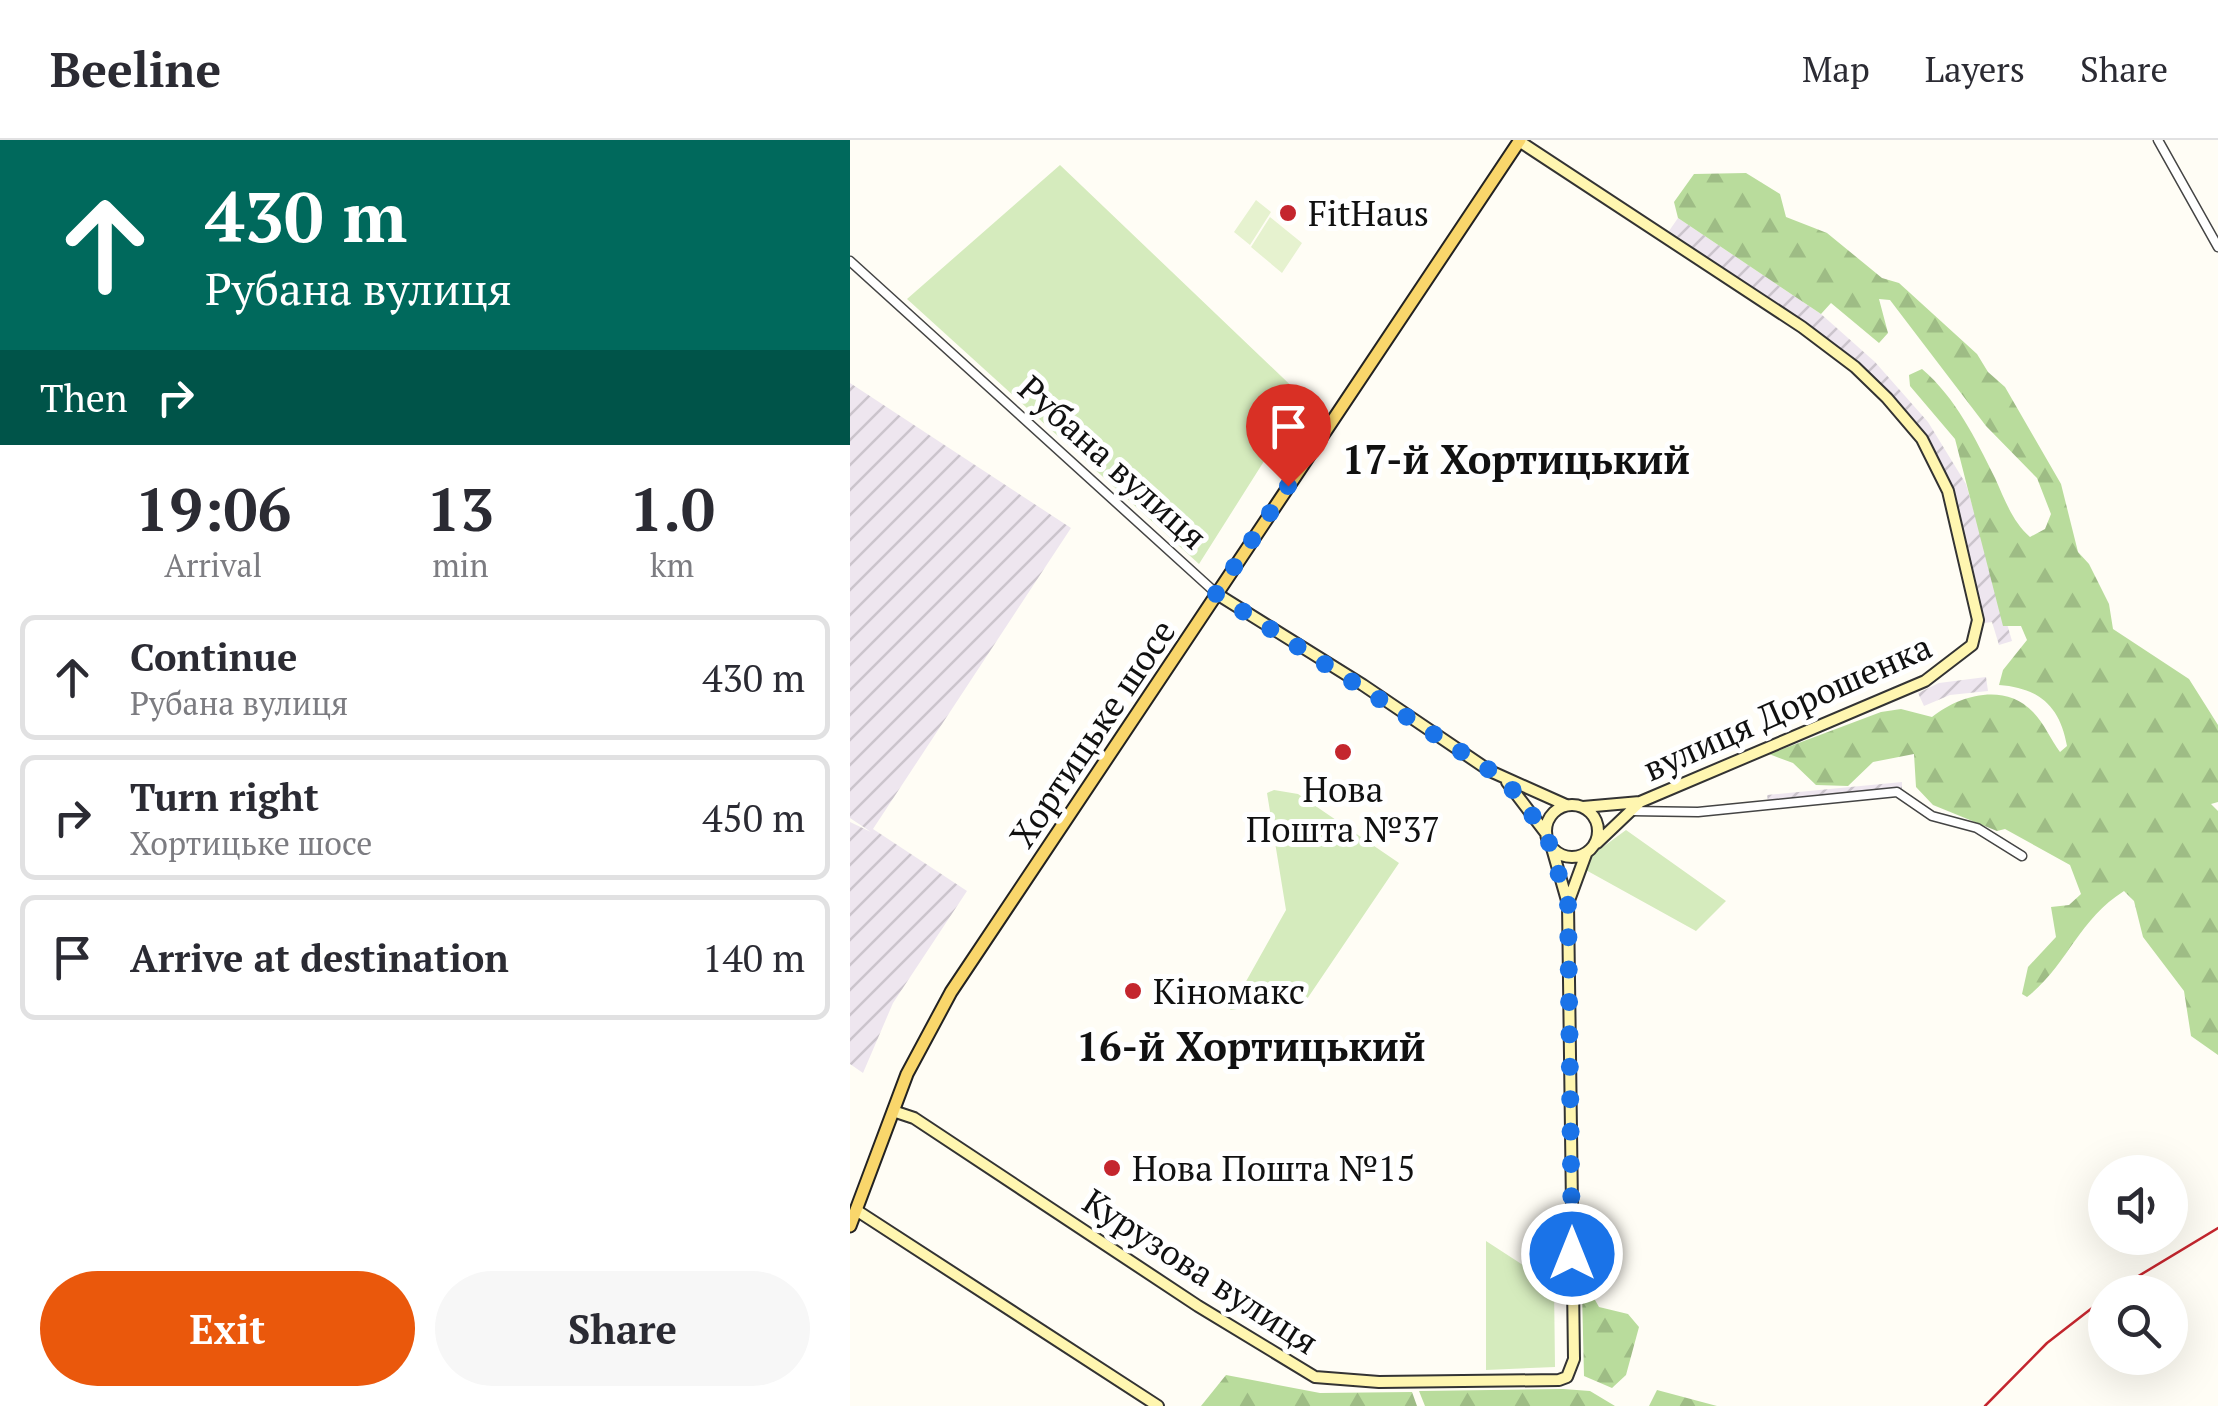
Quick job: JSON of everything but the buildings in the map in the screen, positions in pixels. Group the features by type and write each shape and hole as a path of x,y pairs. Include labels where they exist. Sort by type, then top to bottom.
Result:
{"main road":[{"name":"Хортицьке шосе","path":"850,1226 853,1209 924,1038 951,992 1519,140"}],"street":[{"name":"вулиця Дорошенка","path":"1519,140 1836,351 1922,438 1948,491 1978,620 1972,644 1926,680 1640,802 1584,808"},
{"path":"2158,140 2218,247"},
{"name":"Рубана вулиця","path":"850,261 1216,594 1505,780 1566,805"},
{"name":"Рубана вулиця","path":"1505,780 1546,833"},
{"path":"1631,812 1698,812 1897,792 1932,816 1977,828 2022,856"},
{"name":"вулиця Дорошенка","path":"1590,850 1640,802"},
{"path":"1566,805 1584,808 1598,824 1568,904 1546,833 1551,816 1566,805"},
{"path":"1552,848 1566,857 1590,850"},
{"name":"Курузова вулиця","path":"893,1111 914,1118 1229,1326 1316,1377 1547,1382 1567,1377 1574,1359 1568,904"},
{"path":"853,1209 1158,1406"}],"shaded area":[{"path":"1678,218 1821,314 1875,362 1928,422 1966,484 2012,641 1999,645 1992,622 1984,623 1954,494 1935,452 1920,431 1867,370 1812,327 1669,231"},
{"path":"850,383 1071,528 873,829 967,891 893,1003 863,1073 850,1064 850,822 871,832 850,818"},
{"path":"1986,677 1988,691 1950,695 1924,706 1918,693 1939,683"},
{"path":"1902,782 1902,789 1768,801 1767,795"}],"green space":[{"path":"1060,165 1304,398 1199,564 907,299"},
{"path":"1746,173 1780,194 1786,217 1827,233 1882,278 1899,283 1977,354 1988,372 2005,387 2061,484 2078,552 2089,564 2109,604 2113,629 2189,679 2218,725 2218,802 2211,804 2218,811 2218,1055 2191,1036 2184,991 2143,937 2134,901 2124,891 2095,915 2053,971 2027,997 2022,994 2028,967 2056,937 2051,907 2069,905 2081,894 2070,865 2005,829 1997,831 1933,805 1916,787 1914,754 1873,762 1848,786 1816,785 1793,763 1769,754 1881,712 1901,709 1932,717 1955,703 1982,695 2009,697 2022,703 2041,721 2060,752 2067,746 2059,720 2045,702 2026,690 1999,685 2003,670 2027,640 2021,626 2003,626 1955,439 1910,386 1909,375 1922,369 1955,406 2014,517 2030,537 2045,529 2051,514 2037,478 1986,426 1890,300 1879,299 1888,333 1879,343 1831,303 1821,314 1678,218 1674,202 1694,174"},
{"path":"1256,200 1271,212 1250,245 1234,232"},
{"path":"1270,217 1302,243 1282,273 1251,247"},
{"path":"1274,790 1298,794 1399,863 1307,999 1230,1010 1286,910 1267,793"},
{"path":"1626,830 1726,901 1696,931 1584,869 1592,855"},
{"path":"1486,1241 1554,1285 1555,1367 1486,1370"},
{"path":"1582,1292 1591,1293 1599,1307 1628,1314 1639,1327 1626,1375 1612,1388 1584,1376"},
{"path":"1226,1375 1320,1393 1412,1392 1417,1406 1201,1406"},
{"path":"1657,1390 1717,1406 1649,1406"},
{"path":"1419,1391 1590,1391 1615,1406 1425,1406"}],"railway":[{"path":"2140,1275 2218,1228"},
{"path":"1985,1406 2047,1343 2088,1311"}],"place":[{"name":"FitHaus","path":"1288,213"},
{"name":"Нова Пошта №37","path":"1343,752"},
{"name":"Кіномакс","path":"1133,991"},
{"name":"Нова Пошта №15","path":"1112,1168"}],"district":[{"name":"17-й Хортицький","path":"1516,458"},
{"name":"16-й Хортицький","path":"1251,1045"}],"route":[{"path":"1288,486 1216,594 1363,685 1505,780 1546,833 1552,848 1568,904 1572,1254"}]}
